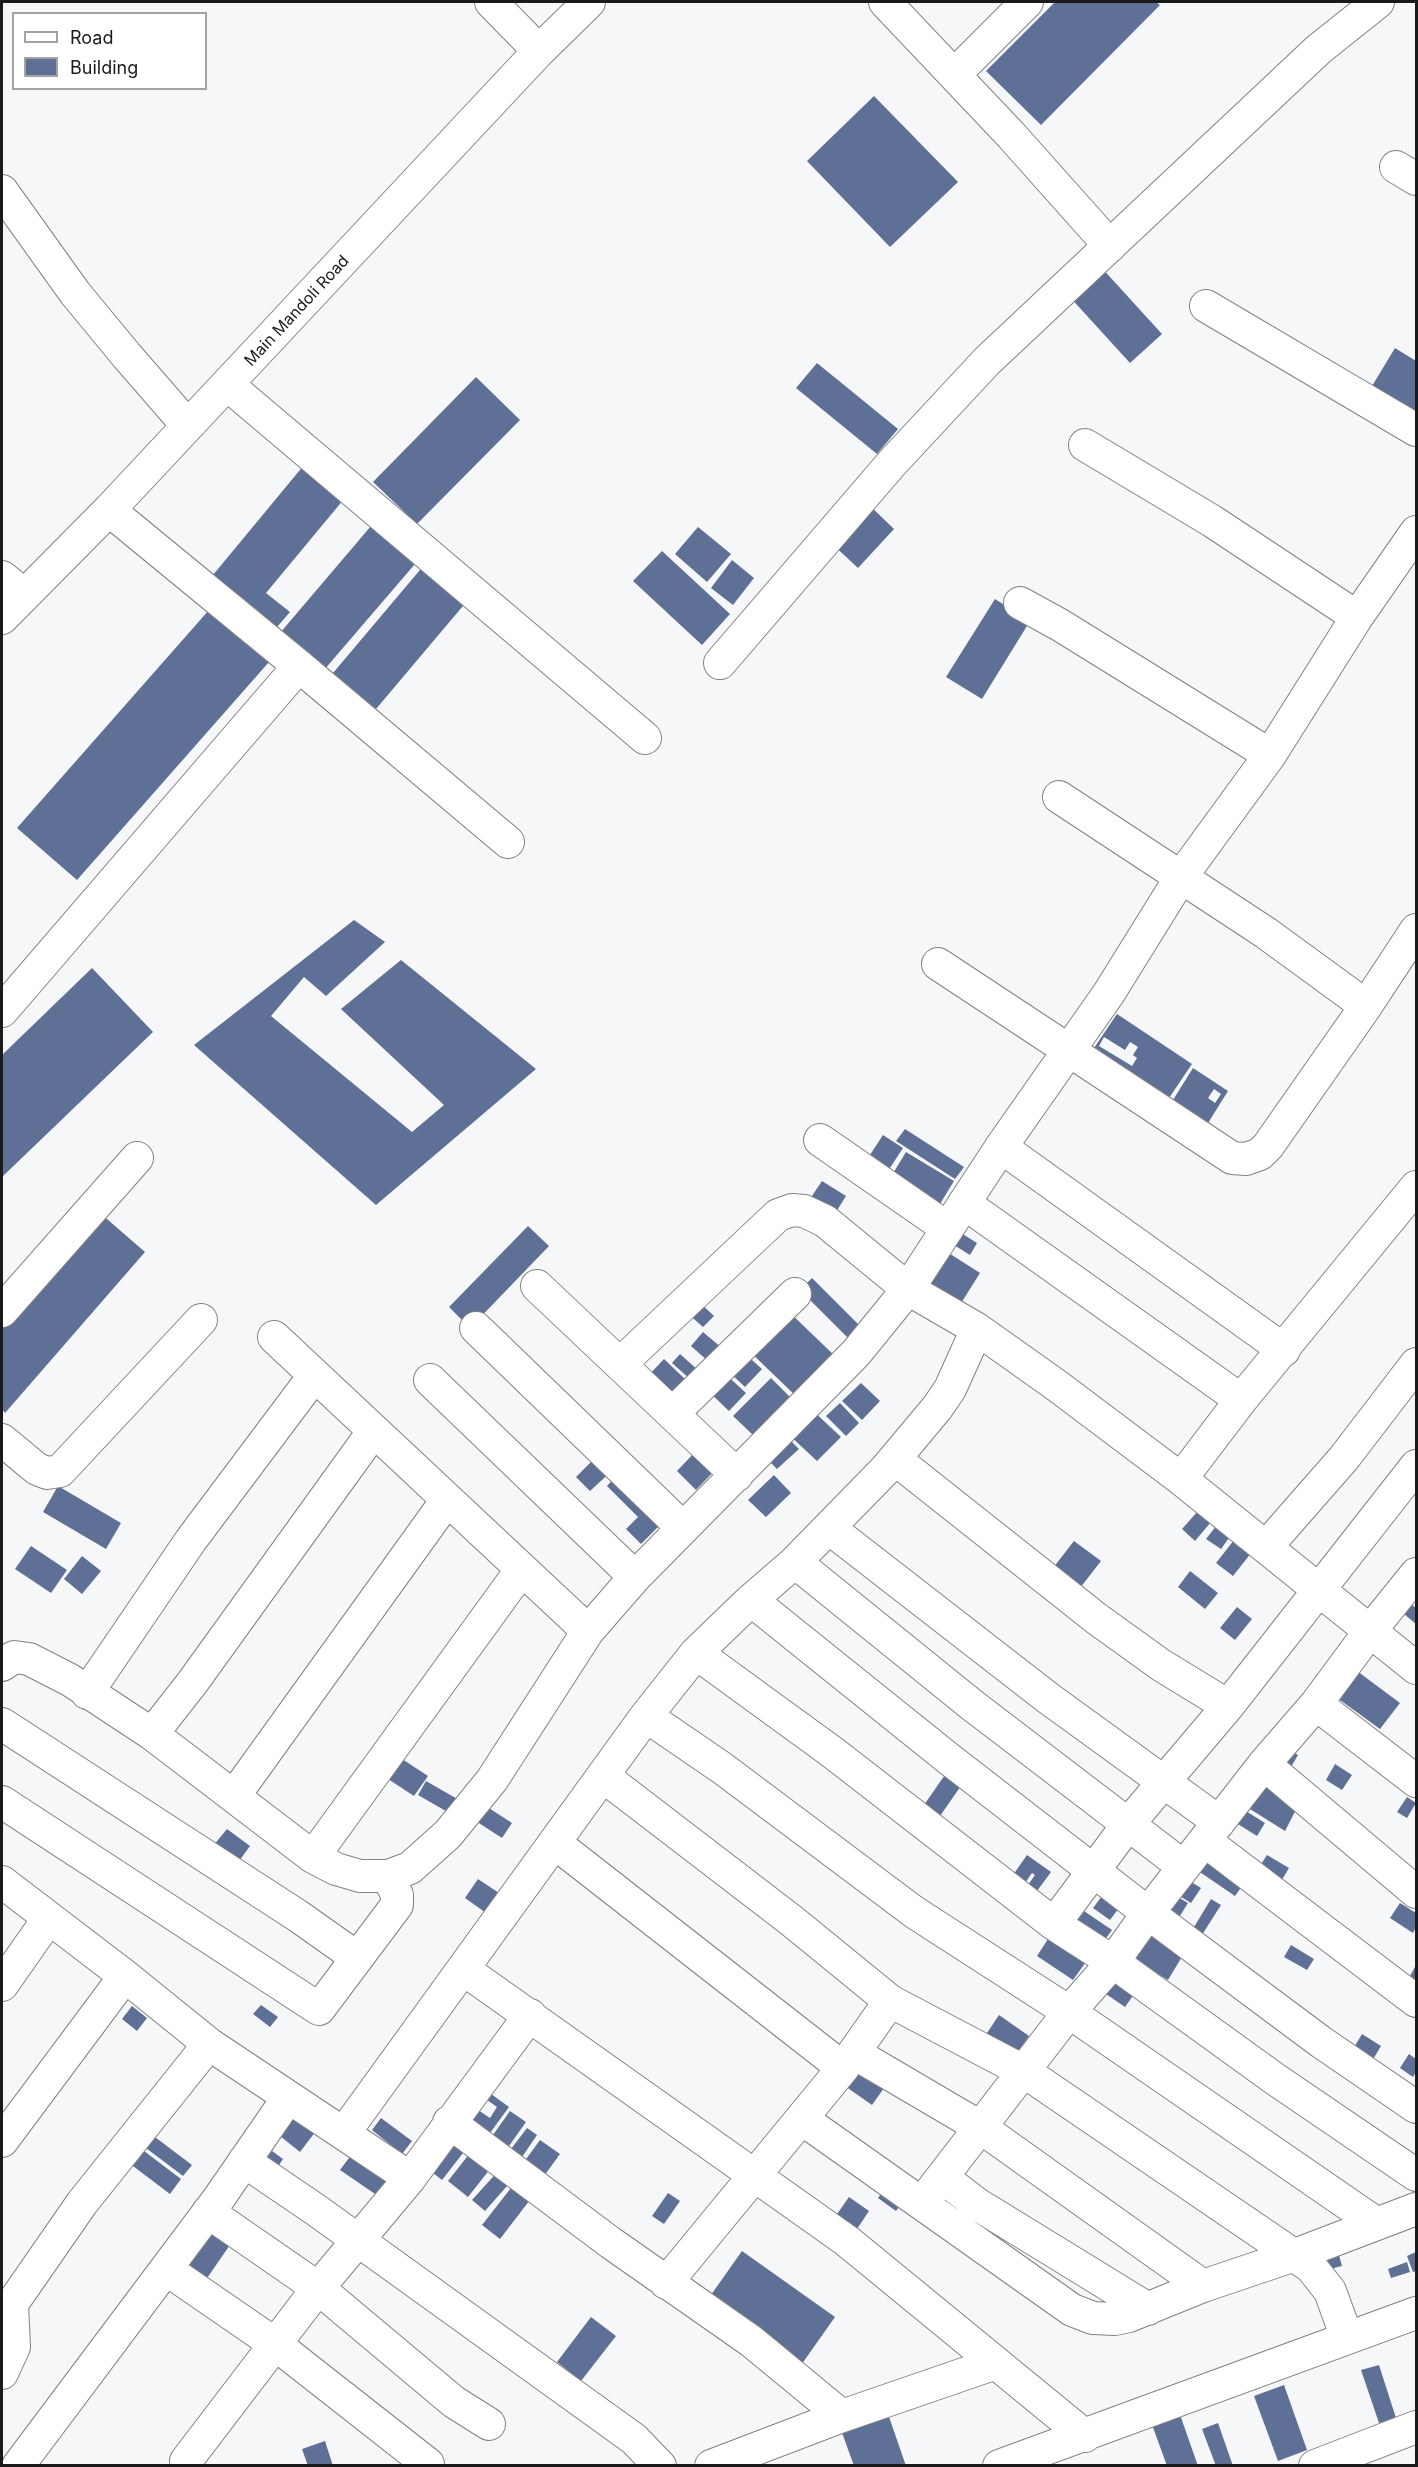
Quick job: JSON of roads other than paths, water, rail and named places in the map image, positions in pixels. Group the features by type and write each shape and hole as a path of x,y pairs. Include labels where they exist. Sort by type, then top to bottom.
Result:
{"street":[{"path":"491,2 539,51"},
{"name":"Main Mandoli Road","path":"2,618 13,586 109,510 539,51 589,2"},
{"path":"885,2 1110,246"},
{"path":"954,75 1027,2"},
{"path":"720,663 900,455 987,361 1319,49 1378,2"},
{"path":"2,191 75,293 187,425"},
{"path":"1206,306 1416,430"},
{"path":"228,385 645,738"},
{"path":"1085,445 1212,521 1357,617"},
{"path":"109,510 299,666 507,842"},
{"path":"2,1665 15,1657 29,1659 69,1680 152,1734 313,1857 336,1869 360,1876 388,1876 410,1868 448,1834 478,1798 527,1729 588,1631 683,1528 856,1353 908,1289 1001,1147 1109,993 1181,877 1269,755 1357,617 1416,532"},
{"path":"1020,603 1269,755"},
{"path":"2,1011 299,666"},
{"path":"1059,797 1266,933 1366,1006"},
{"path":"938,964 1232,1158 1246,1159 1260,1154 1268,1146 1416,930"},
{"path":"820,1140 956,1215 1241,1400"},
{"path":"1001,1147 1284,1350"},
{"path":"2,1311 137,1158"},
{"path":"1181,1479 1241,1400 1284,1350 1406,1218 1416,1186"},
{"path":"620,1364 759,1230 778,1215 792,1210 804,1211 825,1221 908,1289 977,1329 1056,1385 1181,1479 1416,1668"},
{"path":"537,1286 737,1475"},
{"path":"672,1414 795,1294"},
{"path":"2,1440 37,1469 47,1473 60,1471 201,1320"},
{"path":"476,1328 683,1528"},
{"path":"344,2133 646,1716 696,1653 795,1562 895,1459 950,1389 977,1329"},
{"path":"274,1337 588,1631"},
{"path":"1266,1548 1344,1458 1416,1364"},
{"path":"87,1693 191,1540 314,1376"},
{"path":"430,1380 635,1578"},
{"path":"152,1734 192,1683 373,1432"},
{"path":"895,1459 1097,1619 1161,1665 1228,1706"},
{"path":"1054,1924 1129,1823 1228,1706 1416,1466"},
{"path":"234,1796 447,1500"},
{"path":"829,1528 1048,1698 1163,1783 1212,1831 1416,2001"},
{"path":"795,1562 972,1705 1184,1867"},
{"path":"313,1857 522,1569"},
{"path":"922,2203 1069,2012 1113,1962 1148,1913 1264,1764 1316,1704 1416,1574"},
{"path":"751,1600 1148,1913 1321,2042 1416,2107"},
{"path":"696,1653 832,1752 1054,1924 1113,1962 1275,2079 1416,2175"},
{"path":"1316,1704 1416,1781"},
{"path":"646,1716 731,1774 914,1912 1069,2012 1377,2224"},
{"path":"2,1724 356,1957"},
{"path":"1264,1764 1416,1892"},
{"path":"603,1776 792,1921 890,2001 1025,2072 1311,2266 1330,2291 1347,2338"},
{"path":"2,1802 319,2009 397,1905 397,1895 388,1876"},
{"path":"555,1843 848,2061 980,2127 1203,2286"},
{"path":"2,1882 209,2044 410,2178"},
{"path":"2,1985 49,1918"},
{"path":"464,1969 847,2241 1085,2436"},
{"path":"2,2141 125,1976"},
{"path":"666,2283 802,2119 848,2061 890,2001"},
{"path":"182,2464 318,2289 410,2178 530,2014"},
{"path":"2,2373 14,2347 7,2301 209,2044"},
{"path":"18,2466 208,2212 288,2098"},
{"path":"802,2119 1072,2310 1093,2318 1115,2319 1148,2309 1203,2286 1295,2256 1416,2209"},
{"path":"449,2122 666,2283 751,2341 842,2416"},
{"path":"244,2161 634,2439 660,2466"},
{"path":"943,2178 977,2204 1148,2309"},
{"path":"208,2212 318,2289 454,2402 489,2424"},
{"path":"166,2269 275,2344 428,2464"},
{"path":"999,2466 1416,2313"},
{"path":"711,2466 842,2416 996,2362"},
{"path":"1315,2466 1416,2427"},
{"path":"1361,2466 1380,2441"}]}
